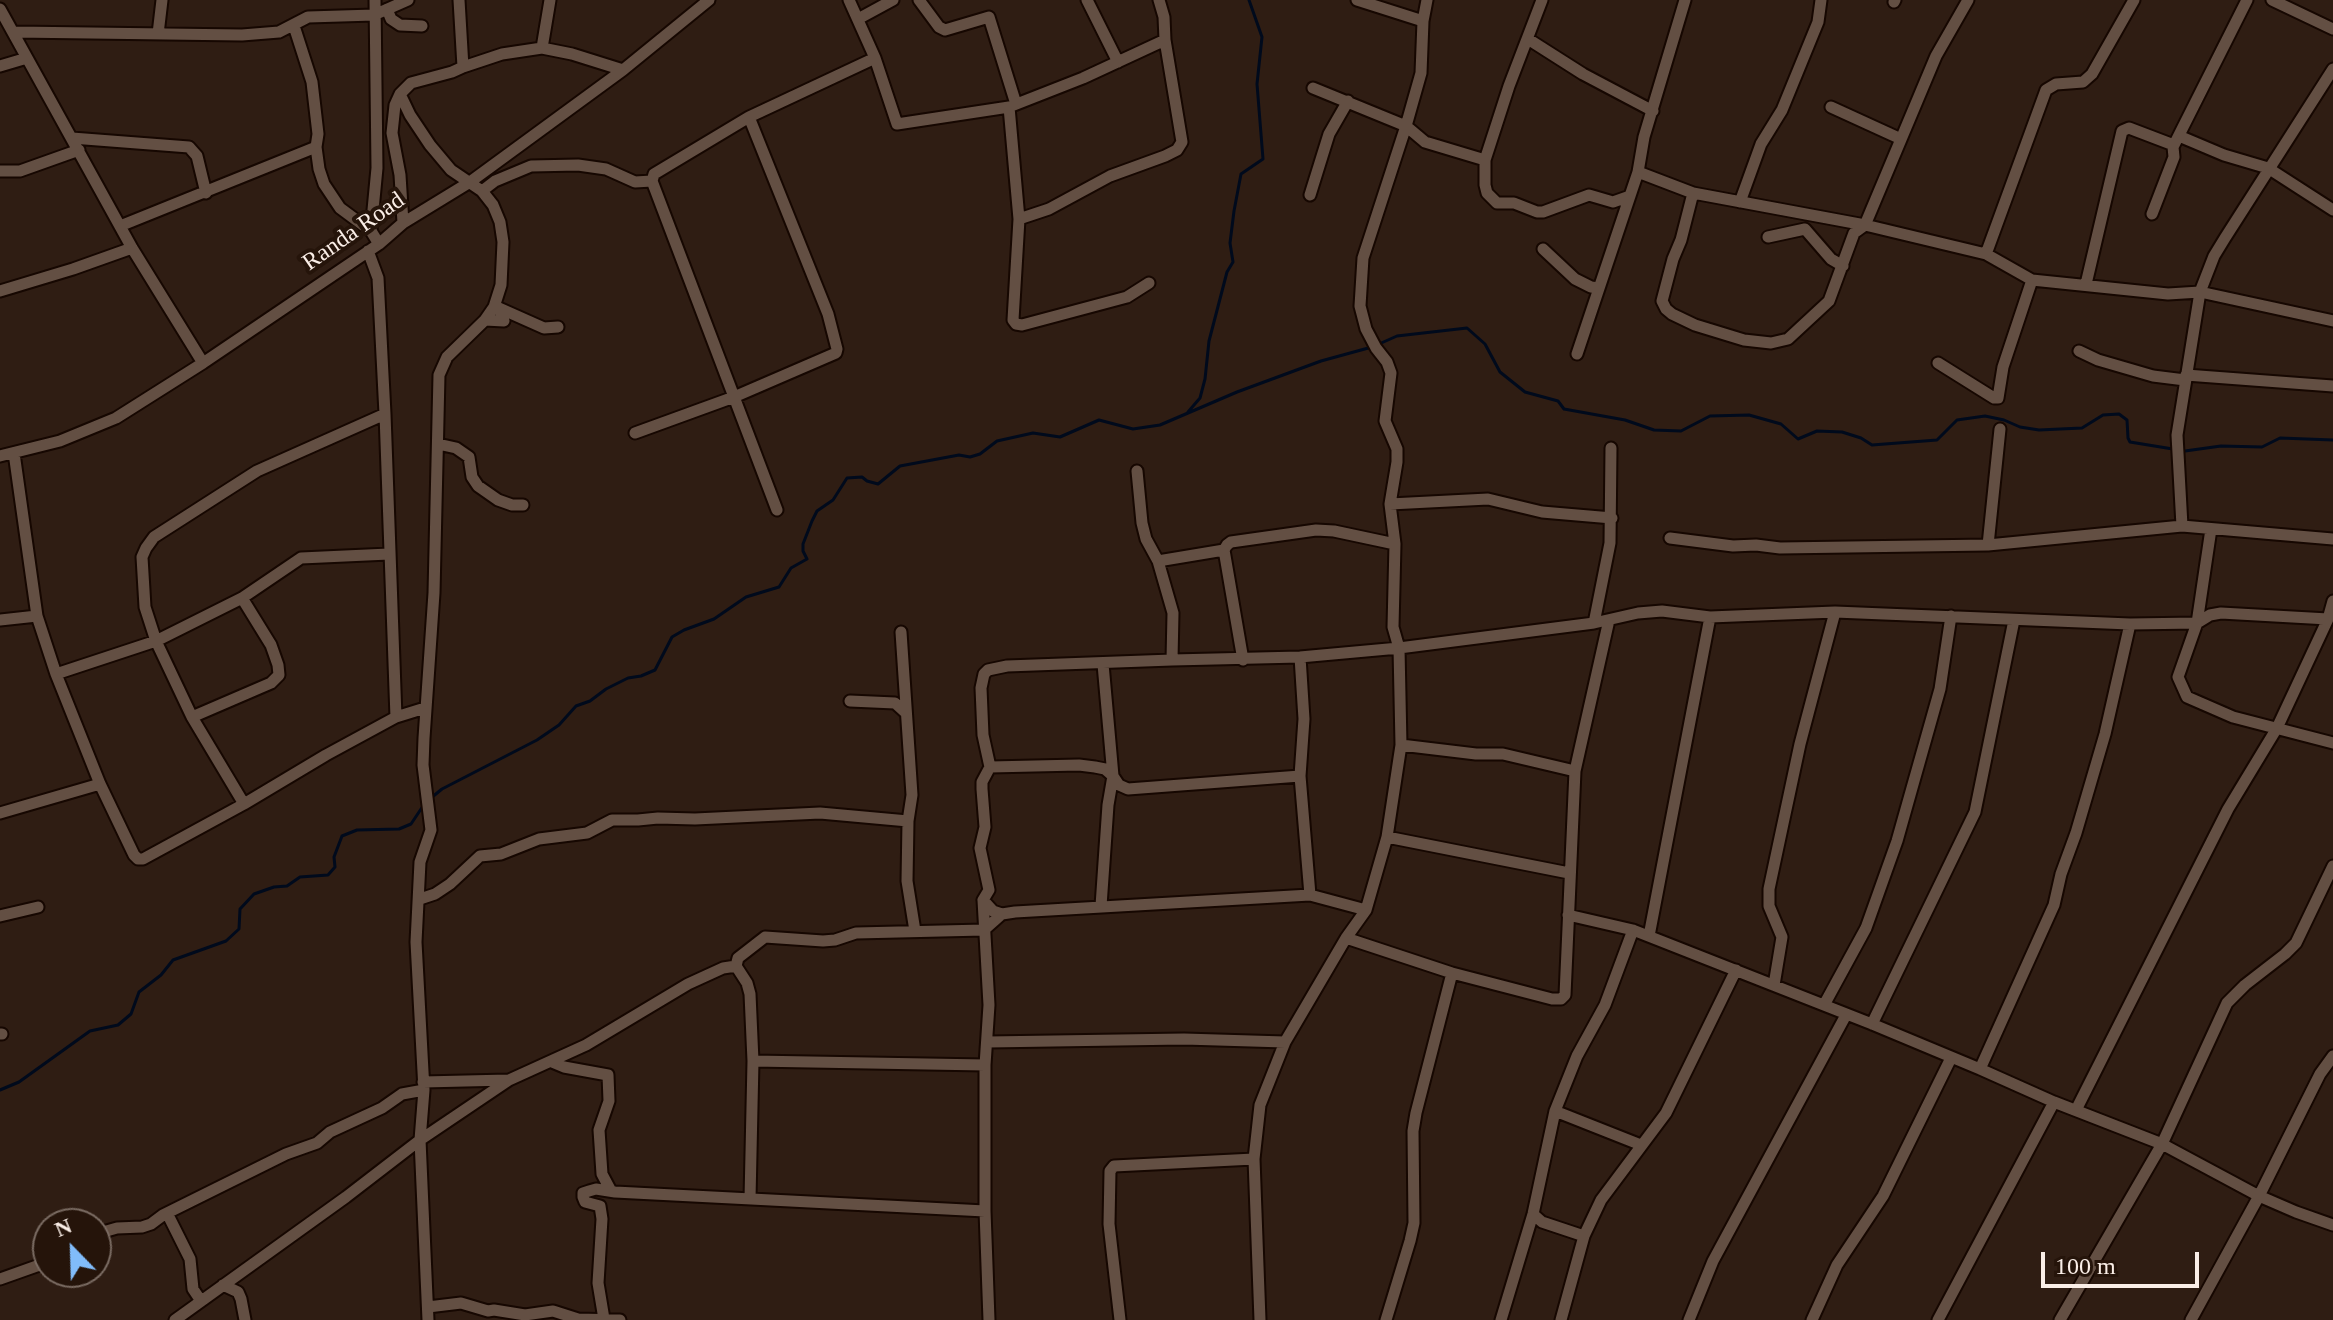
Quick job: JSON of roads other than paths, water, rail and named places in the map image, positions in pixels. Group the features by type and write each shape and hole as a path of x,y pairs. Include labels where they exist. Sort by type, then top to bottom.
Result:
{"street":[{"path":"158,34 162,0"},
{"path":"371,231 377,168 375,0"},
{"path":"15,32 242,35 279,32 308,17 374,15 408,0"},
{"path":"459,0 463,67"},
{"path":"542,48 550,0"},
{"path":"849,0 875,58 897,124 1012,106 1165,40"},
{"path":"858,19 893,0"},
{"path":"919,0 939,27 945,30 989,17 1012,106 1019,219 1013,320 1016,324 1127,297 1149,283"},
{"path":"1087,0 1118,62"},
{"path":"1019,219 1049,209 1110,176 1177,150 1182,142 1159,0"},
{"path":"1357,0 1423,21"},
{"path":"1260,1320 1254,1159 1260,1105 1285,1042 1346,938 1366,910 1387,837 1401,745 1399,648 1393,627 1395,544 1390,504 1397,449 1385,421 1391,373 1366,329 1360,306 1363,258 1421,73 1427,0"},
{"path":"1542,0 1503,102 1485,160 1487,193 1497,203 1514,203 1543,212 1589,195 1613,202 1630,196"},
{"path":"1577,354 1638,172 1644,137 1685,0"},
{"path":"1740,202 1761,144 1782,110 1818,22 1821,0"},
{"path":"1693,193 1662,301 1666,309 1695,325 1744,340 1771,343 1788,339 1829,301 1854,233 1865,225 1936,56 1968,0"},
{"path":"1986,254 2046,90 2056,84 2083,82 2092,74 2134,0"},
{"path":"2152,214 2174,157 2176,141 2247,0"},
{"path":"2272,0 2333,29"},
{"name":"Randa Road","path":"0,456 60,441 116,418 203,363 379,244 403,223 470,182 623,70 704,1"},
{"path":"0,9 132,248 203,363"},
{"path":"387,9 391,19 400,25 422,26"},
{"path":"294,26 312,82 319,169 329,194 340,208 371,231 379,244"},
{"path":"1528,39 1583,74 1653,111"},
{"path":"403,223 400,175 392,133 395,105 400,94 411,83 502,54 542,48 623,70"},
{"path":"0,66 27,58"},
{"path":"777,510 652,181 654,174 749,117 875,58"},
{"path":"2182,526 2177,435 2200,292 2214,256 2333,69"},
{"path":"1313,88 1406,126 1425,142 1485,160"},
{"path":"400,94 430,145 451,170 482,191 493,205 503,242 501,285 494,307 447,357 439,375 434,593 423,765 431,830 420,862 416,942 423,1086 420,1140 428,1320"},
{"path":"1310,195 1329,134 1348,101"},
{"path":"1831,107 1901,139"},
{"path":"635,433 734,397 836,353 828,314 749,117"},
{"path":"2086,284 2122,131 2129,128 2171,144 2176,141 2268,168 2333,210"},
{"path":"72,138 189,147 197,156 206,193"},
{"path":"120,226 316,147"},
{"path":"0,171 20,171 79,150"},
{"path":"482,191 495,181 531,166 578,165 606,169 635,182 652,181"},
{"path":"1638,172 1693,193 1865,225 1986,254 2032,280 2168,294 2200,292 2333,321"},
{"path":"1768,237 1805,229 1831,259 1843,266"},
{"path":"0,291 132,248"},
{"path":"1543,249 1575,279 1599,288"},
{"path":"368,251 378,278 396,717"},
{"path":"1938,363 1998,398 2003,367 2032,280"},
{"path":"485,320 504,321 499,308 544,328 558,327"},
{"path":"2079,351 2098,360 2153,376 2333,386"},
{"path":"244,804 192,717 156,641 145,607 142,557 154,537 257,471 385,414"},
{"path":"1988,545 2000,429"},
{"path":"438,444 456,448 469,457 472,477 478,486 498,500 523,505"},
{"path":"1594,623 1610,543 1611,448"},
{"path":"14,453 37,616 56,674 100,784 138,859 244,804 396,717 425,708"},
{"path":"1137,471 1146,539 1158,561 1173,613 1172,660"},
{"path":"1390,504 1488,499 1542,512 1612,518"},
{"path":"1670,538 1780,548 1988,545 2182,526 2333,539"},
{"path":"2211,529 2197,623 2178,677 2187,697 2233,717 2333,743"},
{"path":"1243,660 1224,550 1227,545 1316,530 1395,544"},
{"path":"1158,561 1224,550"},
{"path":"56,674 156,641 242,598 301,558 389,554"},
{"path":"192,717 271,683 279,675 271,645 242,598"},
{"path":"2076,1110 2228,809 2277,728 2328,619 2333,601"},
{"path":"989,1320 985,1065 989,1005 983,900 989,890 980,848 985,827 982,782 990,767 983,735 981,688 988,670 1007,666 1300,657 1399,648 1594,623 1662,611 1710,617 1835,612 2130,624 2197,623 2221,613 2328,619"},
{"path":"1774,985 1782,937 1769,906 1769,889 1800,744 1835,612"},
{"path":"0,620 37,616"},
{"path":"1824,1005 1866,928 1897,841 1940,689 1951,616"},
{"path":"1649,936 1710,617"},
{"path":"1346,938 1452,973 1552,999 1561,999 1565,995 1575,771 1609,620"},
{"path":"1872,1024 1975,812 2014,620"},
{"path":"1980,1069 2054,905 2105,734 2130,624"},
{"path":"901,632 912,795 908,821 907,881 915,931"},
{"path":"1300,657 1304,719 1300,776 1310,895"},
{"path":"1101,906 1113,776 1103,664"},
{"path":"850,701 895,703 906,713"},
{"path":"1401,745 1503,754 1575,771"},
{"path":"990,767 1079,765 1105,769 1119,785 1128,789 1300,776"},
{"path":"0,813 100,784"},
{"path":"420,899 450,884 480,856 501,854 539,839 587,833 612,820 820,813 908,821"},
{"path":"1387,837 1569,873"},
{"path":"2060,1320 2162,1144 2227,1003 2296,943 2333,866"},
{"path":"983,900 993,911 1002,914 1310,895 1366,910"},
{"path":"0,916 38,907"},
{"path":"750,1199 753,1061 750,994 736,966 738,958 765,937 823,941 856,933 984,930 1002,914"},
{"path":"1568,915 1633,930 1872,1024 2054,1102 2162,1144 2259,1196 2333,1225"},
{"path":"1501,1320 1529,1230 1538,1218 1555,1111 1577,1056 1605,1005 1633,930"},
{"path":"175,1320 420,1140 509,1080 586,1045 688,984 723,968 736,966"},
{"path":"1561,1320 1584,1236 1601,1200 1674,1100 1736,970"},
{"path":"1386,1320 1414,1223 1413,1131 1452,973"},
{"path":"1689,1320 1713,1261 1846,1015"},
{"path":"988,1042 1184,1039 1285,1042"},
{"path":"2191,1320 2259,1196 2320,1074 2333,1056"},
{"path":"1812,1320 1837,1265 1883,1196 1951,1058"},
{"path":"753,1061 985,1065"},
{"path":"552,1062 608,1075 609,1101 599,1130 602,1174 611,1191"},
{"path":"112,1229 151,1224 167,1213 286,1154 317,1143 330,1132 423,1086 509,1080"},
{"path":"1938,1320 2054,1102"},
{"path":"1555,1111 1641,1145"},
{"path":"1122,1320 1109,1224 1110,1171 1114,1166 1254,1159"},
{"path":"604,1319 598,1283 600,1206 585,1202 583,1193 596,1189 985,1211"},
{"path":"167,1213 190,1259 193,1289 201,1301"},
{"path":"1538,1218 1584,1236"},
{"path":"0,1279 32,1268"},
{"path":"223,1285 238,1292 245,1320"},
{"path":"428,1307 461,1303 488,1311 525,1315 553,1311 578,1319 620,1320"}],"waterway":[{"path":"1188,412 1200,398 1209,341 1227,272 1233,262 1230,243 1241,174 1263,159 1257,84 1262,37 1249,0"},
{"path":"1379,344 1397,336 1467,328 1485,344 1500,372 1525,392 1558,401 1564,409 1625,420 1654,430 1681,431 1710,416 1749,415 1781,424 1798,439 1817,431 1842,432 1872,445 1937,440 1957,420 1985,416 2039,430 2082,428 2103,415 2119,414 2127,420 2130,442 2185,451 2221,446 2262,447 2280,438 2333,440"},
{"path":"431,798 442,789 537,740 559,725 576,706 628,678 655,670 672,637 714,619 746,597 779,587 791,568 807,559 803,544 812,521 817,511 833,500 847,478 862,477 878,484 900,466 959,455 970,457 980,454 997,441 1033,433 1060,437 1099,420 1133,429 1160,425 1321,361 1372,347"},
{"path":"0,1090 19,1082 90,1031 118,1025 131,1014 139,992 161,975 173,960 226,941 239,929 240,909 254,894 287,886 300,877 328,875 335,867 334,857 342,836 357,830 399,829 411,824 425,803"}]}
